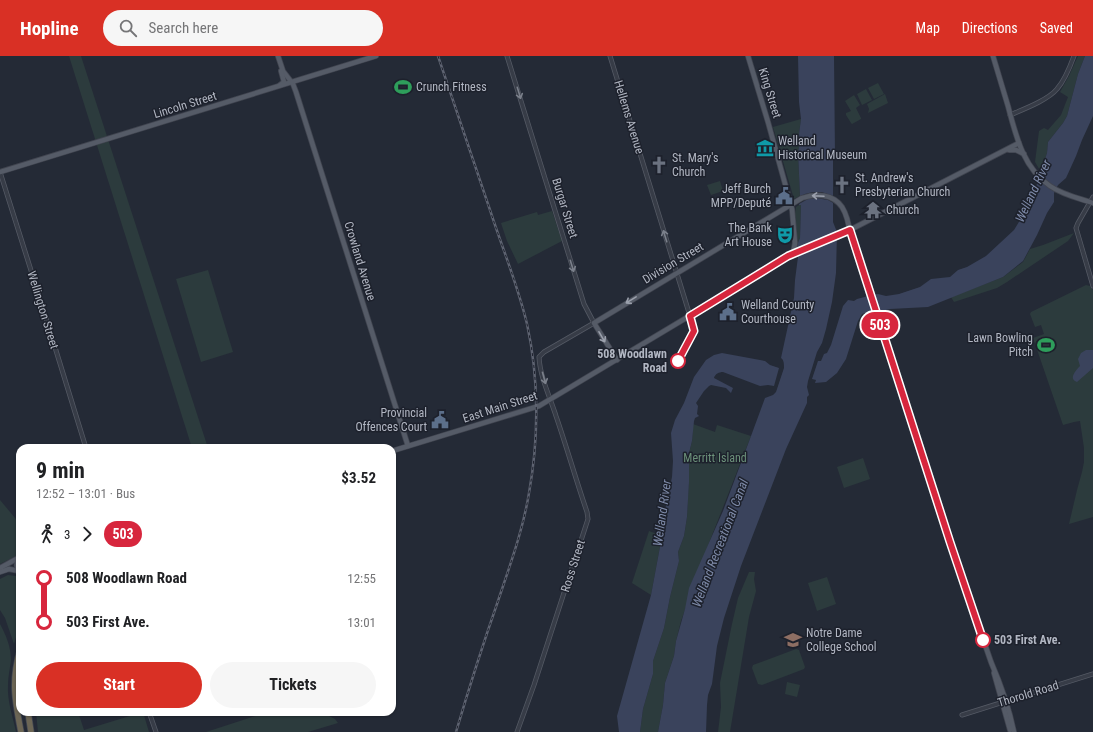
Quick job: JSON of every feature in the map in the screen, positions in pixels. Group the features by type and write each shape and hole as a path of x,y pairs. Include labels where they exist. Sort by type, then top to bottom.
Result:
{"highway":[{"path":"16,667 14,683 16,704"},
{"path":"18,716 21,732"},
{"path":"29,716 31,732"}],"main road":[{"name":"Lincoln Street","path":"0,172 376,56"},
{"name":"King Street","path":"748,56 791,205 790,215 795,253"},
{"path":"993,56 1019,143 1030,166 1036,174 1050,186 1062,193 1091,203"},
{"path":"279,58 284,82 279,86"},
{"name":"Crowland Avenue","path":"279,58 283,71 295,89 298,98 408,446"},
{"path":"298,98 296,84 304,78"},
{"name":"East Main Street","path":"396,450 539,406 795,253 837,236 849,228 1019,143"},
{"path":"1005,150 1016,150 1024,154"},
{"name":"Division Street","path":"594,322 808,196 820,195 830,198 838,203 843,208 950,542 992,666 995,681 1004,702 1012,732"},
{"name":"Burgar Street","path":"594,322 617,360"},
{"path":"599,371 611,361 611,351"},
{"path":"0,568 16,559"},
{"path":"0,572 9,569 16,570"}],"street":[{"name":"Burgar Street","path":"507,56 585,306 594,322"},
{"name":"Hellems Avenue","path":"610,56 690,316"},
{"path":"1010,115 1049,96 1057,89 1065,77 1074,56"},
{"name":"Wellington Street","path":"0,172 85,444"},
{"path":"1093,197 1076,228 1093,286"},
{"name":"Division Street","path":"550,400 540,362 540,355 594,322"},
{"name":"Ross Street","path":"517,732 534,685 588,519 550,400"},
{"name":"Thorold Road","path":"962,714 1093,674"},
{"path":"150,716 156,732"}],"green space":[{"path":"69,56 81,56 207,444 191,444"},
{"path":"1078,56 1085,56 1078,74 1067,116 1048,142 1047,153 1041,172 1035,162 1039,131 1044,128 1048,130 1061,115 1068,97 1060,92"},
{"path":"878,83 884,94 874,99 868,88"},
{"path":"866,89 872,100 862,105 857,94"},
{"path":"885,94 888,103 868,113 869,109 867,104"},
{"path":"854,95 860,105 856,108 861,119 852,124 846,115 846,113 851,111 845,101"},
{"path":"801,119 798,152 800,196 794,199 773,127"},
{"path":"720,181 723,191 711,195 707,185"},
{"path":"801,205 800,238 798,243 795,214 796,207"},
{"path":"552,211 562,241 518,264 507,241 501,223 537,212 538,215"},
{"path":"1074,233 1068,241 997,288 954,302 951,297 1003,277 1023,262 1030,249"},
{"path":"208,270 233,352 201,362 176,279"},
{"path":"1086,285 1090,286 1093,290 1093,517 1069,524 1084,462 1084,448 1080,421 1063,425 1033,338 1044,334 1041,325 1035,327 1030,314 1031,312"},
{"name":"Merritt Island","path":"693,424 715,432 717,425 751,436 709,543 681,621 674,656 665,683 658,732 640,732 643,709 653,674 653,661 664,628 679,561 678,552 684,536 687,517 689,453 692,441"},
{"path":"863,458 870,479 844,488 837,467"},
{"path":"0,500 16,519 16,556 0,564"},
{"path":"649,531 662,536 651,595 632,583"},
{"path":"749,572 755,572 754,579 756,591 749,617 730,732 718,732 721,707 720,683 738,598"},
{"path":"8,575 16,576 16,637 14,644 5,618 0,610 0,579"},
{"path":"827,577 836,604 817,611 808,583"},
{"path":"0,624 10,650 11,660 8,691 9,703 16,732 0,732"},
{"path":"796,649 799,650 805,667 804,669 762,685 758,684 752,668 753,665"},
{"path":"787,682 800,685 797,697 785,694"},
{"path":"36,716 79,716 84,730 130,716 144,716 149,732 38,732"},
{"path":"256,716 329,716 335,719 338,723 308,732 206,732"}],"water":[{"name":"Welland Recreational Canal","path":"798,56 834,56 835,156 833,160 833,222 837,232 836,273 832,302 822,343 817,352 808,381 807,387 809,395 807,397 807,403 786,449 741,566 724,618 717,646 712,684 708,695 706,732 658,732 665,683 674,656 676,641 689,588 723,511 765,398 776,392 784,368 781,358 794,298 798,257 797,245 800,238 801,205 799,205 798,152 801,119"},
{"path":"1085,56 1093,56 1093,116 1066,178 1058,185 1054,193 1054,202 1023,261 1003,277 928,307 890,309 870,314 862,314 858,321 846,359 837,373 826,382 815,383 816,380 812,379 818,361 821,361 831,345 843,306 848,300 854,301 878,294 886,296 899,294 920,287 931,279 950,277 958,270 967,267 986,256 1014,230 1031,202 1047,153 1048,142 1067,116 1078,74"},
{"path":"1086,350 1093,350 1093,368 1077,382 1074,381 1073,377 1075,372 1080,366 1078,359 1081,353"},
{"path":"722,353 765,361 770,365 779,368 774,386 760,386 723,372 719,373 715,375 714,378 733,388 731,393 726,388 711,385 704,391 696,403 698,406 697,414 699,416 695,418 694,421 689,453 687,517 684,536 678,552 679,561 664,628 653,661 653,674 643,709 640,732 619,732 617,716 651,595 662,536 665,510 672,477 673,461 671,433 675,420 684,403 694,377 706,360 714,355"}],"pier":[{"path":"813,192 822,192 835,197 835,204 828,200 816,198 808,199 799,204 798,197"}],"railway":[{"path":"438,56 515,282 527,324 536,387 535,451 529,493 520,534 456,732"}],"bus line":[{"name":"503","path":"678,361 694,331 690,316 788,256 850,230 850,234 983,640"}],"place":[{"name":"Crunch Fitness","path":"403,87"},
{"name":"Welland Historical Museum","path":"765,148"},
{"name":"St. Mary's Church","path":"659,165"},
{"name":"St. Andrew's Presbyterian Church","path":"842,185"},
{"name":"Jeff Burch MPP/Deputé","path":"784,196"},
{"name":"Church","path":"873,210"},
{"name":"The Bank Art House","path":"785,235"},
{"name":"Welland County Courthouse","path":"728,312"},
{"name":"Lawn Bowling Pitch","path":"1046,345"},
{"name":"508 Woodlawn Road","path":"678,361"},
{"name":"Provincial Offences Court","path":"440,420"},
{"name":"Notre Dame College School","path":"793,640"},
{"name":"503 First Ave.","path":"983,640"}],"water label":[{"name":"Welland River","path":"1033,191"},
{"name":"Welland River","path":"662,513"}]}
